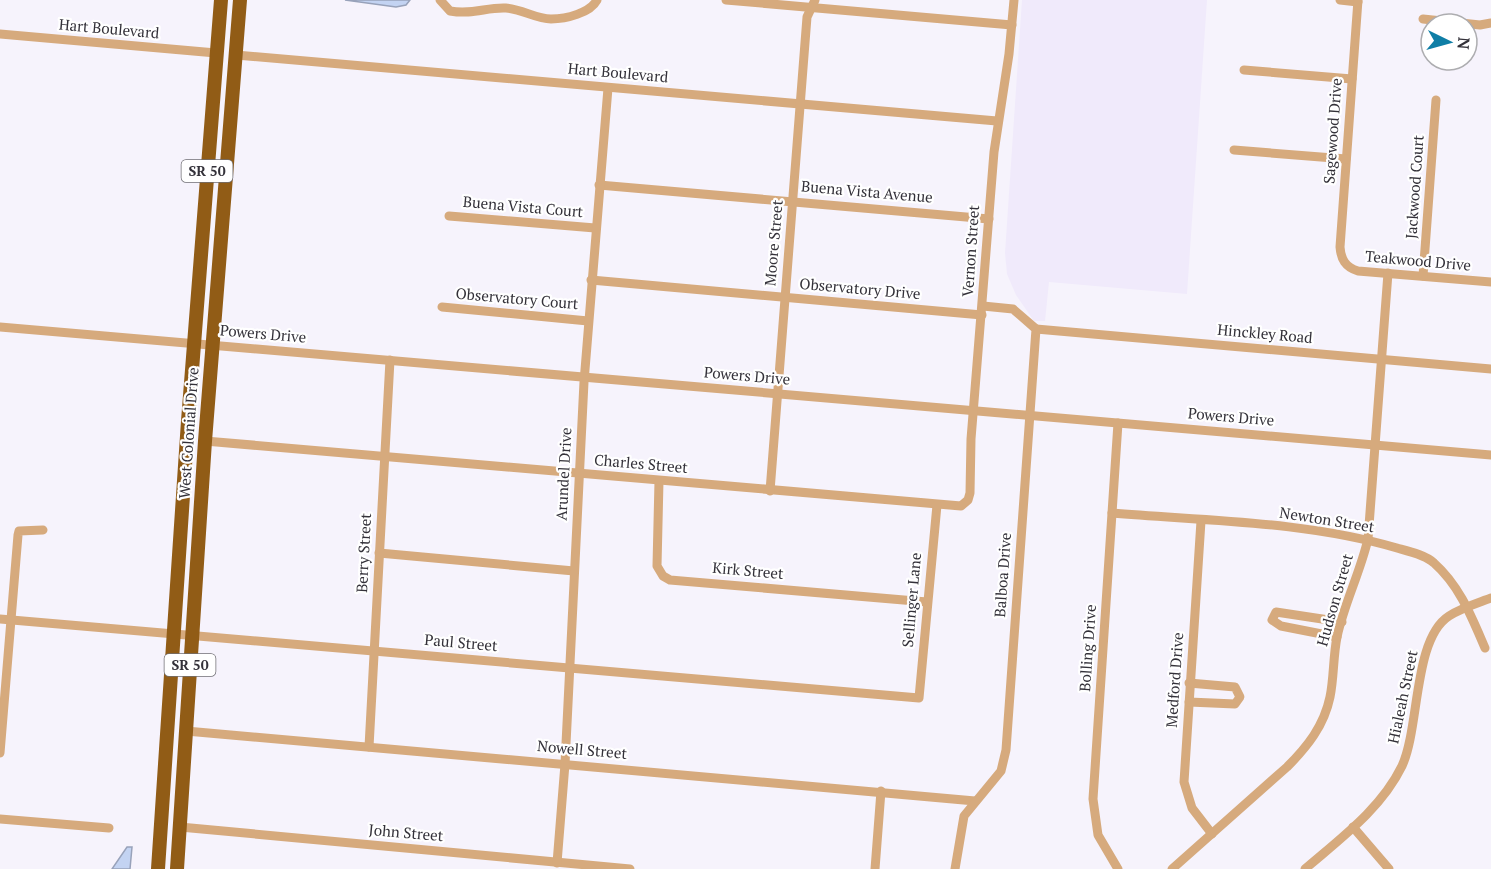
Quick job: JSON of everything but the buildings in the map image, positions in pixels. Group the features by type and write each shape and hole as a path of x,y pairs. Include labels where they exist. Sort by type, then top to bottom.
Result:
{"highway":[{"name":"West Colonial Drive","path":"158,869 193,342 222,0"},
{"path":"222,0 227,44 236,55"},
{"name":"West Colonial Drive","path":"176,869 205,441 240,0"},
{"path":"216,53 225,65 230,122"},
{"path":"164,766 171,816 180,827"},
{"path":"160,826 169,837 176,869"}],"street":[{"path":"440,0 450,11 478,13 503,8 552,19 584,12 592,8 597,0"},
{"path":"726,0 813,4 1012,25"},
{"name":"Vernon Street","path":"965,504 971,477 971,439 997,121 1014,0"},
{"path":"1340,0 1358,1"},
{"name":"Sagewood Drive","path":"1345,263 1340,247 1358,1"},
{"name":"Moore Street","path":"770,491 807,17 813,4"},
{"name":"Hart Boulevard","path":"0,34 216,53"},
{"name":"Hart Boulevard","path":"236,55 997,121"},
{"path":"1244,69 1352,79"},
{"name":"Arundel Drive","path":"557,863 565,764 584,377 608,88"},
{"name":"Jackwood Court","path":"1423,276 1436,100"},
{"path":"1234,150 1346,159"},
{"name":"Buena Vista Avenue","path":"599,185 989,219"},
{"name":"Buena Vista Court","path":"448,216 595,228"},
{"name":"Teakwood Drive","path":"1345,263 1358,271 1491,282"},
{"name":"Hudson Street","path":"1172,869 1287,767 1319,730 1330,698 1337,637 1362,566 1368,539 1377,445 1388,273"},
{"name":"Observatory Drive","path":"591,280 785,297 982,310"},
{"name":"Observatory Court","path":"442,307 588,321"},
{"path":"982,310 1013,309 1036,329"},
{"name":"Powers Drive","path":"0,327 1491,455"},
{"name":"Hinckley Road","path":"1036,329 1491,369"},
{"name":"Balboa Drive","path":"955,869 964,816 1001,771 1006,750 1036,329"},
{"name":"Berry Street","path":"369,747 390,360"},
{"name":"Bolling Drive","path":"1118,423 1093,799 1098,835 1119,869"},
{"name":"Charles Street","path":"205,441 956,507 965,504"},
{"name":"Kirk Street","path":"659,481 657,566 663,576 670,580 927,602"},
{"name":"Sellinger Lane","path":"919,699 937,505"},
{"name":"Newton Street","path":"1112,513 1308,529 1368,539 1432,561 1451,580 1485,648"},
{"name":"Medford Drive","path":"1201,520 1184,782 1192,808 1212,834"},
{"path":"0,753 5,620 19,531 43,530"},
{"path":"379,553 574,571"},
{"name":"Hialeah Street","path":"1305,869 1383,798 1403,764 1414,727 1426,655 1432,634 1448,616 1491,597"},
{"path":"1337,637 1281,626 1272,620 1276,612 1342,622"},
{"name":"Paul Street","path":"5,620 373,650 919,699"},
{"path":"1189,683 1236,687 1240,697 1235,704 1189,702"},
{"name":"Nowell Street","path":"186,731 975,801"},
{"path":"874,869 881,791"},
{"path":"0,819 110,828"},
{"name":"John Street","path":"180,827 630,869"},
{"path":"1353,827 1389,869"}],"shaded area":[{"path":"1022,0 1207,0 1187,294 1049,282 1045,321 1034,321 1016,295 1007,274 1005,253"}],"water":[{"path":"345,0 410,0 406,5 396,7"},
{"path":"127,847 132,847 130,869 112,869"}]}
